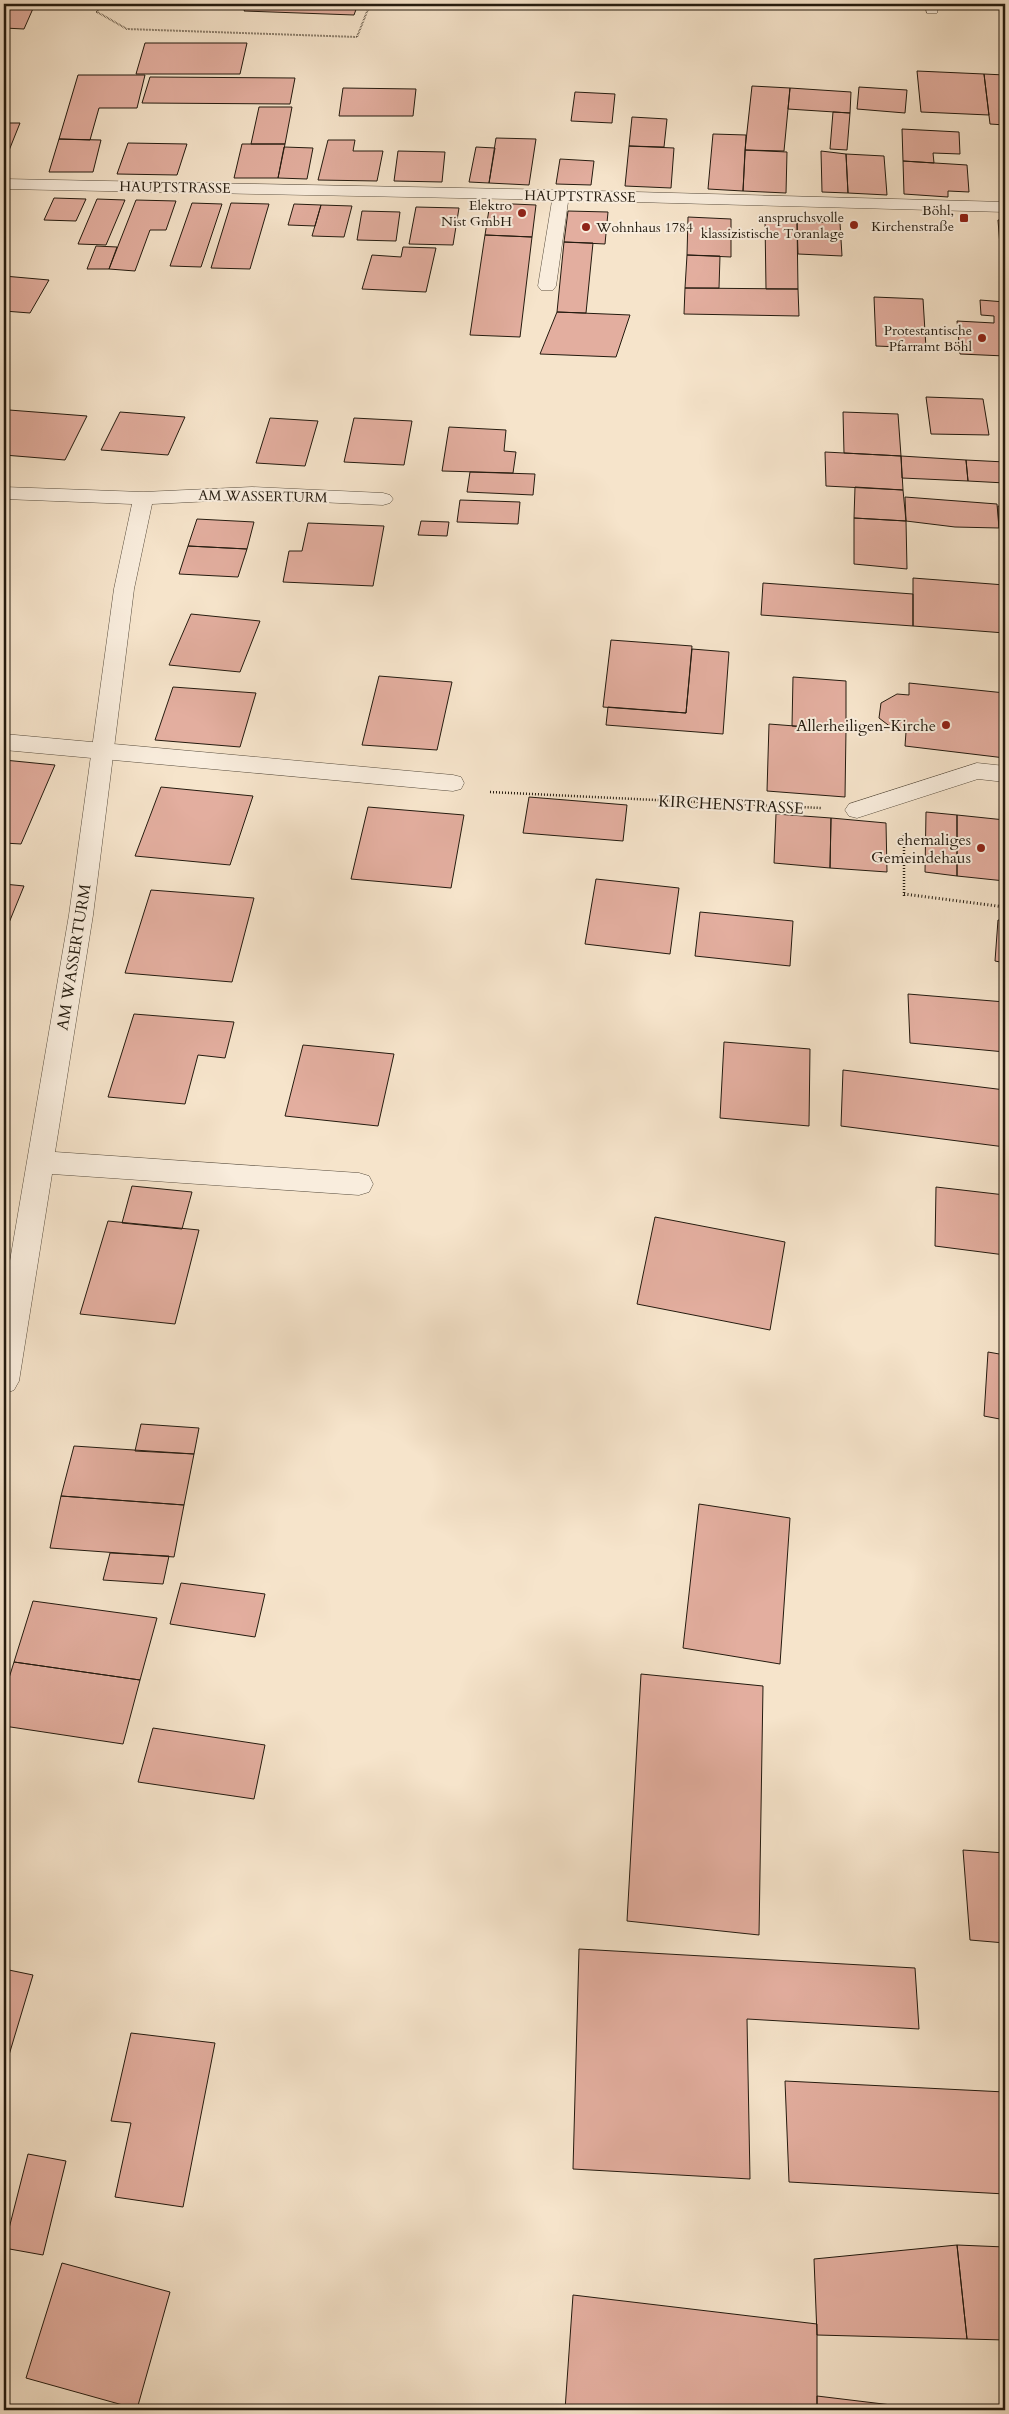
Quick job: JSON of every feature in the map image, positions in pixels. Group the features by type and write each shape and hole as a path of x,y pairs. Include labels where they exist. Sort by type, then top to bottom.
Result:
{"street":[{"name":"HAUPTSTRASSE","path":"4,184 561,195 1005,207"},
{"path":"547,286 561,195"},
{"name":"AM WASSERTURM","path":"4,493 143,498 252,494 383,499"},
{"name":"AM WASSERTURM","path":"4,1381 81,915 101,751 124,589 143,498"},
{"path":"4,742 453,783"},
{"path":"857,810 977,772 1005,774"},
{"path":"40,1162 358,1184"}],"path":[{"path":"102,4 98,12 127,29 357,37 370,4"},
{"name":"KIRCHENSTRASSE","path":"453,783 472,791 857,810"},
{"path":"904,794 904,896 1005,907"}],"building":[{"path":"4,4 35,4 24,29 4,28"},
{"path":"247,4 358,4 354,15 244,11"},
{"path":"145,43 247,43 240,74 136,74"},
{"path":"917,71 984,74 989,115 921,112"},
{"path":"984,74 1005,75 1005,125 990,124"},
{"path":"78,75 145,75 137,108 99,108 90,140 59,139"},
{"path":"150,77 295,78 290,104 142,103"},
{"path":"752,86 790,88 784,151 745,150"},
{"path":"859,87 907,90 905,113 857,109"},
{"path":"343,88 416,89 413,116 339,116"},
{"path":"790,88 851,92 850,113 788,109"},
{"path":"575,92 615,94 612,123 571,121"},
{"path":"259,107 292,107 285,144 251,144"},
{"path":"833,112 850,113 847,150 830,149"},
{"path":"632,117 667,119 664,147 629,146"},
{"path":"4,123 20,123 4,163"},
{"path":"902,129 959,132 960,154 933,153 934,163 903,161"},
{"path":"713,134 746,135 743,191 708,189"},
{"path":"496,138 536,139 529,185 489,183"},
{"path":"59,139 101,140 93,172 49,172"},
{"path":"328,140 355,140 353,151 383,151 377,181 318,180"},
{"path":"128,143 187,144 177,175 117,174"},
{"path":"242,144 285,144 278,178 234,178"},
{"path":"629,146 674,148 671,188 625,186"},
{"path":"284,147 313,148 307,179 278,178"},
{"path":"476,147 495,148 489,183 469,182"},
{"path":"745,150 787,152 786,193 743,191"},
{"path":"398,151 445,152 442,182 394,181"},
{"path":"821,151 846,154 848,193 822,192"},
{"path":"846,154 884,156 887,195 848,193"},
{"path":"560,159 594,161 591,185 556,184"},
{"path":"903,161 967,165 969,192 948,191 948,197 904,194"},
{"path":"54,198 86,199 76,221 44,220"},
{"path":"97,199 125,200 106,245 78,244"},
{"path":"136,200 176,201 166,230 150,230 135,271 109,269"},
{"path":"192,203 222,204 201,267 170,266"},
{"path":"231,203 269,204 250,269 211,268"},
{"path":"490,203 536,205 532,237 485,235"},
{"path":"294,204 321,205 315,226 288,225"},
{"path":"321,205 352,206 344,237 312,236"},
{"path":"416,207 459,208 453,245 409,244"},
{"path":"362,211 400,212 396,241 357,240"},
{"name":"Wohnhaus 1784","path":"568,211 608,212 605,244 564,242"},
{"path":"688,217 731,219 731,257 687,255"},
{"path":"765,220 797,221 798,289 766,289"},
{"path":"998,220 1005,220 1005,259 1001,259"},
{"path":"797,221 840,223 842,256 798,254"},
{"path":"485,235 532,237 520,337 470,335"},
{"path":"564,242 593,243 586,313 557,312"},
{"path":"96,246 117,247 109,269 87,269"},
{"path":"403,247 436,248 426,292 362,289 372,255 401,257"},
{"path":"687,255 720,256 719,288 685,288"},
{"path":"4,276 49,280 30,313 4,311"},
{"path":"685,288 798,289 799,316 684,314"},
{"path":"874,297 923,299 926,348 876,346"},
{"name":"Protestantische Pfarramt Böhl","path":"980,300 1005,302 1005,356 960,354 957,321 994,323 994,316 981,315"},
{"path":"557,312 630,315 616,357 540,354"},
{"path":"926,397 983,399 989,435 931,434"},
{"path":"9,410 87,416 65,460 4,455 4,419"},
{"path":"120,412 185,417 168,455 101,450"},
{"path":"843,412 898,414 901,456 844,453"},
{"path":"270,418 318,421 305,466 256,463"},
{"path":"354,418 412,421 404,465 344,462"},
{"path":"449,427 506,430 504,451 516,452 513,473 442,471"},
{"path":"825,452 901,456 903,490 826,486"},
{"path":"901,456 966,460 968,481 902,478"},
{"path":"966,460 1005,462 1005,483 968,481"},
{"path":"470,472 535,474 533,495 467,492"},
{"path":"855,487 903,490 906,521 854,518"},
{"path":"905,497 997,504 999,528 955,527 906,521"},
{"path":"460,500 520,502 518,524 457,522"},
{"path":"998,506 1005,507 1005,529 999,528"},
{"path":"854,518 906,521 907,569 854,564"},
{"path":"197,519 254,522 247,549 188,546"},
{"path":"421,521 449,522 447,536 418,535"},
{"path":"308,523 384,526 373,586 283,582 289,551 302,551"},
{"path":"188,546 247,549 238,577 179,574"},
{"path":"913,578 1005,585 1005,633 913,626"},
{"path":"763,583 913,594 913,626 761,615"},
{"path":"191,614 260,621 240,672 169,665"},
{"path":"611,640 692,646 686,713 603,707"},
{"path":"692,649 729,652 723,734 606,725 608,707 686,713"},
{"path":"379,676 452,682 437,750 362,745"},
{"path":"793,677 846,681 846,730 792,726"},
{"name":"Allerheiligen-Kirche","path":"909,683 1005,693 1005,758 905,746 906,732 896,731 879,718 881,703 897,694 909,695"},
{"path":"173,687 256,693 240,747 155,740"},
{"path":"769,724 846,730 845,797 767,791"},
{"path":"4,760 55,765 21,844 4,843"},
{"path":"161,787 253,796 230,865 135,856"},
{"path":"529,797 627,805 623,841 523,833"},
{"path":"368,807 464,815 451,888 351,879"},
{"path":"926,812 957,815 957,876 925,872"},
{"path":"776,814 831,818 830,868 774,863"},
{"name":"ehemaliges Gemeindehaus","path":"957,815 1005,820 1005,881 957,876"},
{"path":"831,818 886,823 887,872 830,868"},
{"path":"596,879 679,888 670,954 585,944"},
{"path":"4,884 24,886 4,935"},
{"path":"151,890 254,898 232,982 125,973"},
{"path":"700,912 793,921 790,966 695,956"},
{"path":"998,920 1005,921 1005,963 995,961"},
{"path":"908,994 1005,1002 1005,1052 910,1043"},
{"path":"134,1014 234,1022 225,1058 198,1055 185,1104 108,1097"},
{"path":"724,1042 810,1049 809,1126 720,1118"},
{"path":"303,1045 394,1054 378,1126 285,1116"},
{"path":"843,1070 1005,1090 1005,1147 841,1126"},
{"path":"132,1186 192,1192 182,1229 122,1223"},
{"path":"936,1187 1005,1195 1005,1255 935,1246"},
{"path":"655,1217 785,1242 770,1330 637,1304"},
{"path":"108,1221 199,1230 175,1324 80,1314"},
{"path":"988,1352 1005,1355 1005,1420 984,1416"},
{"path":"141,1424 199,1428 194,1454 135,1451"},
{"path":"74,1446 194,1454 184,1505 61,1496"},
{"path":"61,1496 184,1505 174,1557 50,1548"},
{"path":"699,1504 790,1518 780,1664 683,1648"},
{"path":"110,1553 169,1556 163,1584 103,1580"},
{"path":"181,1583 265,1594 255,1637 170,1624"},
{"path":"33,1601 157,1618 140,1680 14,1662"},
{"path":"14,1662 140,1680 123,1744 4,1726 4,1694"},
{"path":"641,1674 763,1686 759,1935 627,1921"},
{"path":"153,1728 265,1745 254,1799 138,1782"},
{"path":"963,1850 1005,1853 1005,1943 970,1940"},
{"path":"579,1949 915,1968 919,2029 747,2019 750,2179 573,2169"},
{"path":"4,1969 33,1975 9,2055 4,2054"},
{"path":"131,2033 215,2043 183,2207 115,2197 131,2123 111,2121"},
{"path":"785,2081 1005,2092 1005,2194 789,2182"},
{"path":"28,2154 66,2161 43,2255 4,2248"},
{"path":"957,2245 1005,2247 1005,2340 967,2339"},
{"path":"957,2245 967,2339 817,2335 814,2259"},
{"path":"62,2263 170,2292 137,2409 26,2378"},
{"path":"573,2295 817,2324 817,2410 565,2410"},
{"path":"817,2396 933,2410 817,2410"}],"place":[{"name":"Elektro Nist GmbH","path":"522,213"},
{"name":"Böhl, Kirchenstraße","path":"964,218"},
{"name":"anspruchsvolle klassizistische Toranlage","path":"854,225"},
{"name":"Wohnhaus 1784","path":"586,227"},
{"name":"Protestantische Pfarramt Böhl","path":"982,338"},
{"name":"Allerheiligen-Kirche","path":"946,725"},
{"name":"ehemaliges Gemeindehaus","path":"981,848"}]}
